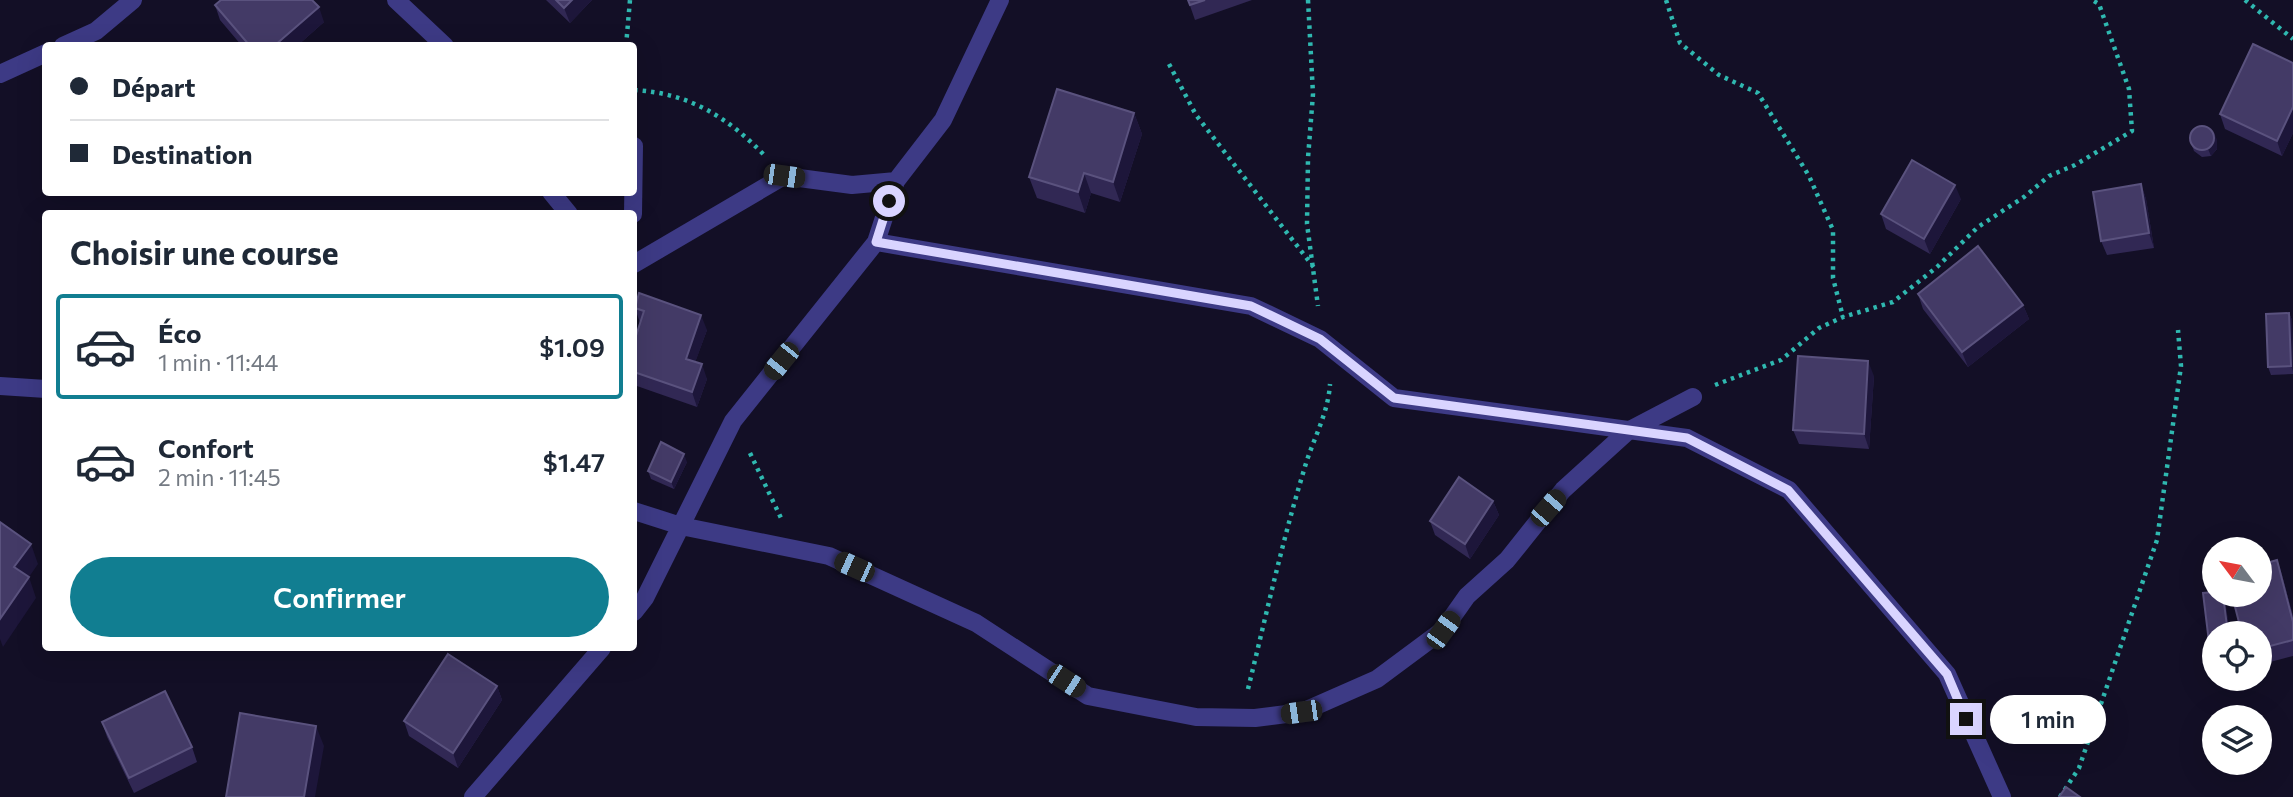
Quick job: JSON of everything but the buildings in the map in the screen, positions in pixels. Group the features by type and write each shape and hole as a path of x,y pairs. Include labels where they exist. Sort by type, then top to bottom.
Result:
{"street":[{"path":"72,42 96,31 133,0"},
{"path":"396,0 441,42"},
{"path":"637,608 645,598 733,421 876,242 896,181 943,120 1000,0"},
{"path":"0,74 42,55"},
{"path":"637,262 784,176 852,185 896,181"},
{"path":"554,196 566,210"},
{"path":"876,242 1251,306 1320,339 1394,398 1587,422 1628,431 1687,438 1788,490 1947,674 2002,797"},
{"path":"0,386 42,389"},
{"path":"637,512 681,526 829,556 976,623 1088,696 1196,717 1278,715 1301,712 1377,679 1443,630 1467,596 1507,560 1563,490 1628,431 1693,397"},
{"path":"473,797 600,651"}],"path":[{"path":"626,42 630,0"},
{"path":"1667,0 1680,43 1719,75 1758,93 1809,176 1833,230 1833,278 1843,317"},
{"path":"1693,397 1720,383 1781,360 1819,328 1843,317 1893,302 1937,267 1978,226 2024,197 2049,176 2075,165 2132,131 2129,89 2099,4 2092,0"},
{"path":"2245,0 2293,39"},
{"path":"1169,64 1196,115 1316,270"},
{"path":"637,91 699,103 746,135 784,176"},
{"path":"2060,797 2079,768 2157,540 2181,366 2178,330"},
{"path":"733,421 787,531 782,545"}],"route":[{"path":"889,201 876,242 996,265 1156,288 1251,306 1320,339 1394,398 1587,422 1628,431 1687,438 1788,490 1947,674 1966,719"}]}
